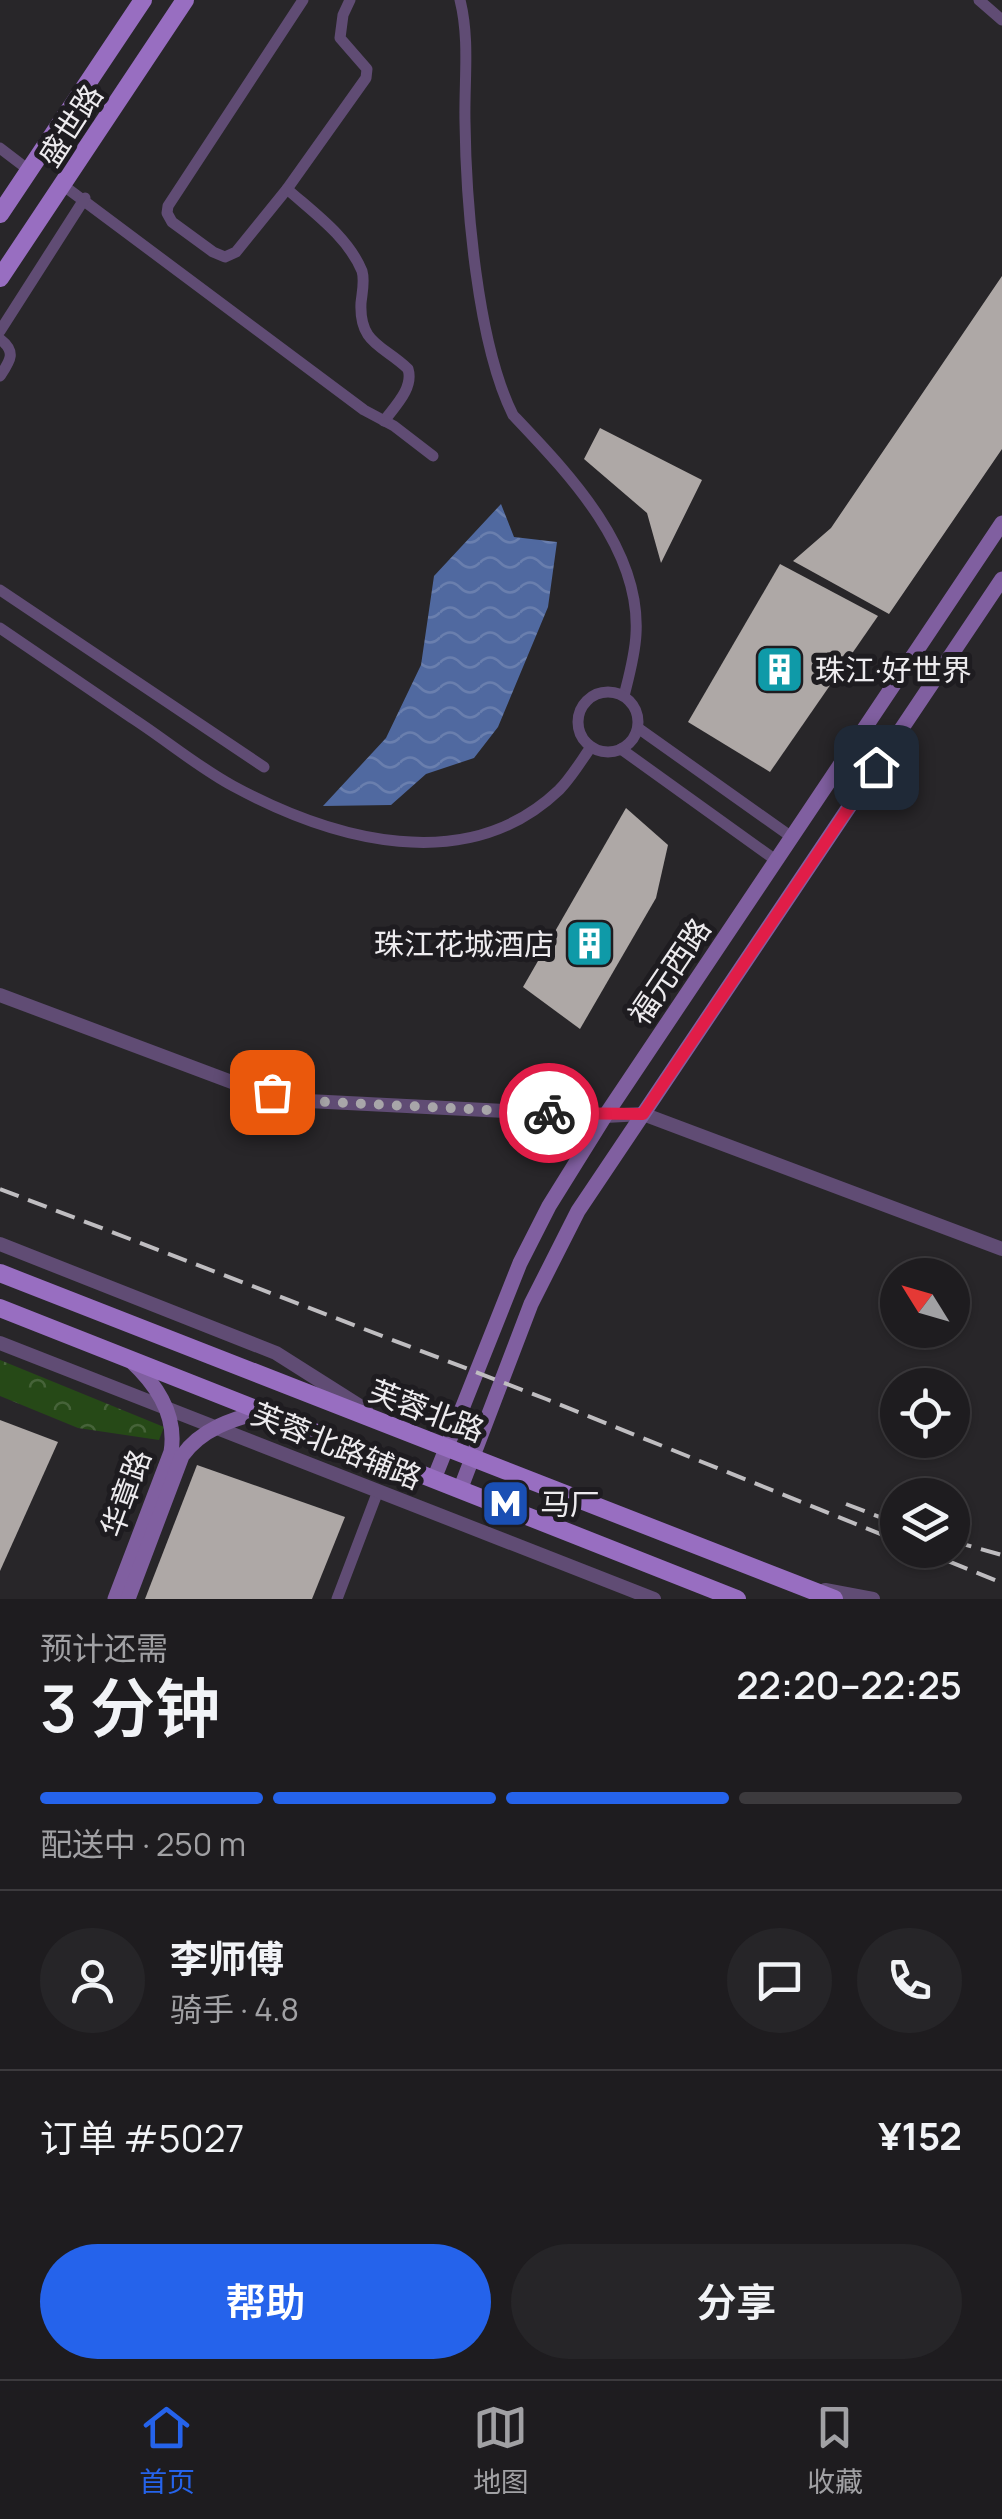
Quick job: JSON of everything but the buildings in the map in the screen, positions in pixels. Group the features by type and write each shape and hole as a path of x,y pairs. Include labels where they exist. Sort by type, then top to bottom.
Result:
{"main road":[{"name":"盛世路","path":"2,205 30,171 143,0"},
{"name":"盛世路","path":"0,278 185,0"},
{"name":"福元西路","path":"434,1479 520,1263 549,1206 604,1116 1002,523"},
{"name":"福元西路","path":"460,1490 550,1262 578,1211 1002,579"},
{"name":"芙蓉北路","path":"0,1272 834,1599"},
{"name":"芙蓉北路","path":"0,1308 732,1598"},
{"path":"128,1358 158,1391 166,1407"},
{"name":"华章路","path":"115,1599 171,1452 174,1435 166,1407"},
{"name":"华章路","path":"128,1599 182,1456 196,1440 217,1427 265,1411"}],"street":[{"path":"302,0 168,206 172,222 212,252 230,256 287,190 366,78 367,69 340,38 350,0"},
{"path":"460,0 466,21 465,114 470,206 488,335 504,397 513,415 605,524 627,578 636,632 624,696"},
{"path":"979,0 1002,20"},
{"path":"0,148 30,171"},
{"path":"64,186 364,410 434,456"},
{"path":"287,190 343,242 364,278 361,317 366,334 408,369 410,380 406,390 384,421"},
{"path":"0,331 84,198"},
{"path":"0,339 11,350 12,360 0,376"},
{"path":"0,590 264,768"},
{"path":"0,628 231,785 298,817 383,841 443,842 498,832 561,788 590,747"},
{"path":"602,692 624,696 633,704 638,728 621,749 611,752 590,747 578,728 583,705 602,692"},
{"path":"638,728 793,838"},
{"path":"621,749 777,861"},
{"path":"0,995 237,1084 308,1101 604,1116 643,1114 1002,1248"},
{"name":"芙蓉北路辅路","path":"0,1244 276,1353 388,1424"},
{"name":"芙蓉北路辅路","path":"0,1343 654,1599"},
{"path":"337,1599 378,1491"},
{"path":"805,1587 873,1599"}],"green space":[{"path":"0,1360 164,1427 159,1440 78,1428 0,1396"}],"water":[{"path":"501,504 514,537 557,542 548,607 498,727 474,758 426,774 391,805 323,806 386,738 421,665 434,576"}],"railway":[{"path":"0,1189 546,1399 880,1534"},
{"path":"846,1504 880,1517"},
{"path":"970,1546 1002,1555"},
{"path":"965,1568 1002,1583"}],"way so far":[{"path":"272,1092 308,1101 549,1113"}],"place":[{"name":"珠江·好世界","path":"780,669"},
{"name":"珠江花城酒店","path":"589,943"},
{"name":"马厂","path":"505,1503"}],"route":[{"path":"549,1113 643,1114 876,767"}]}
